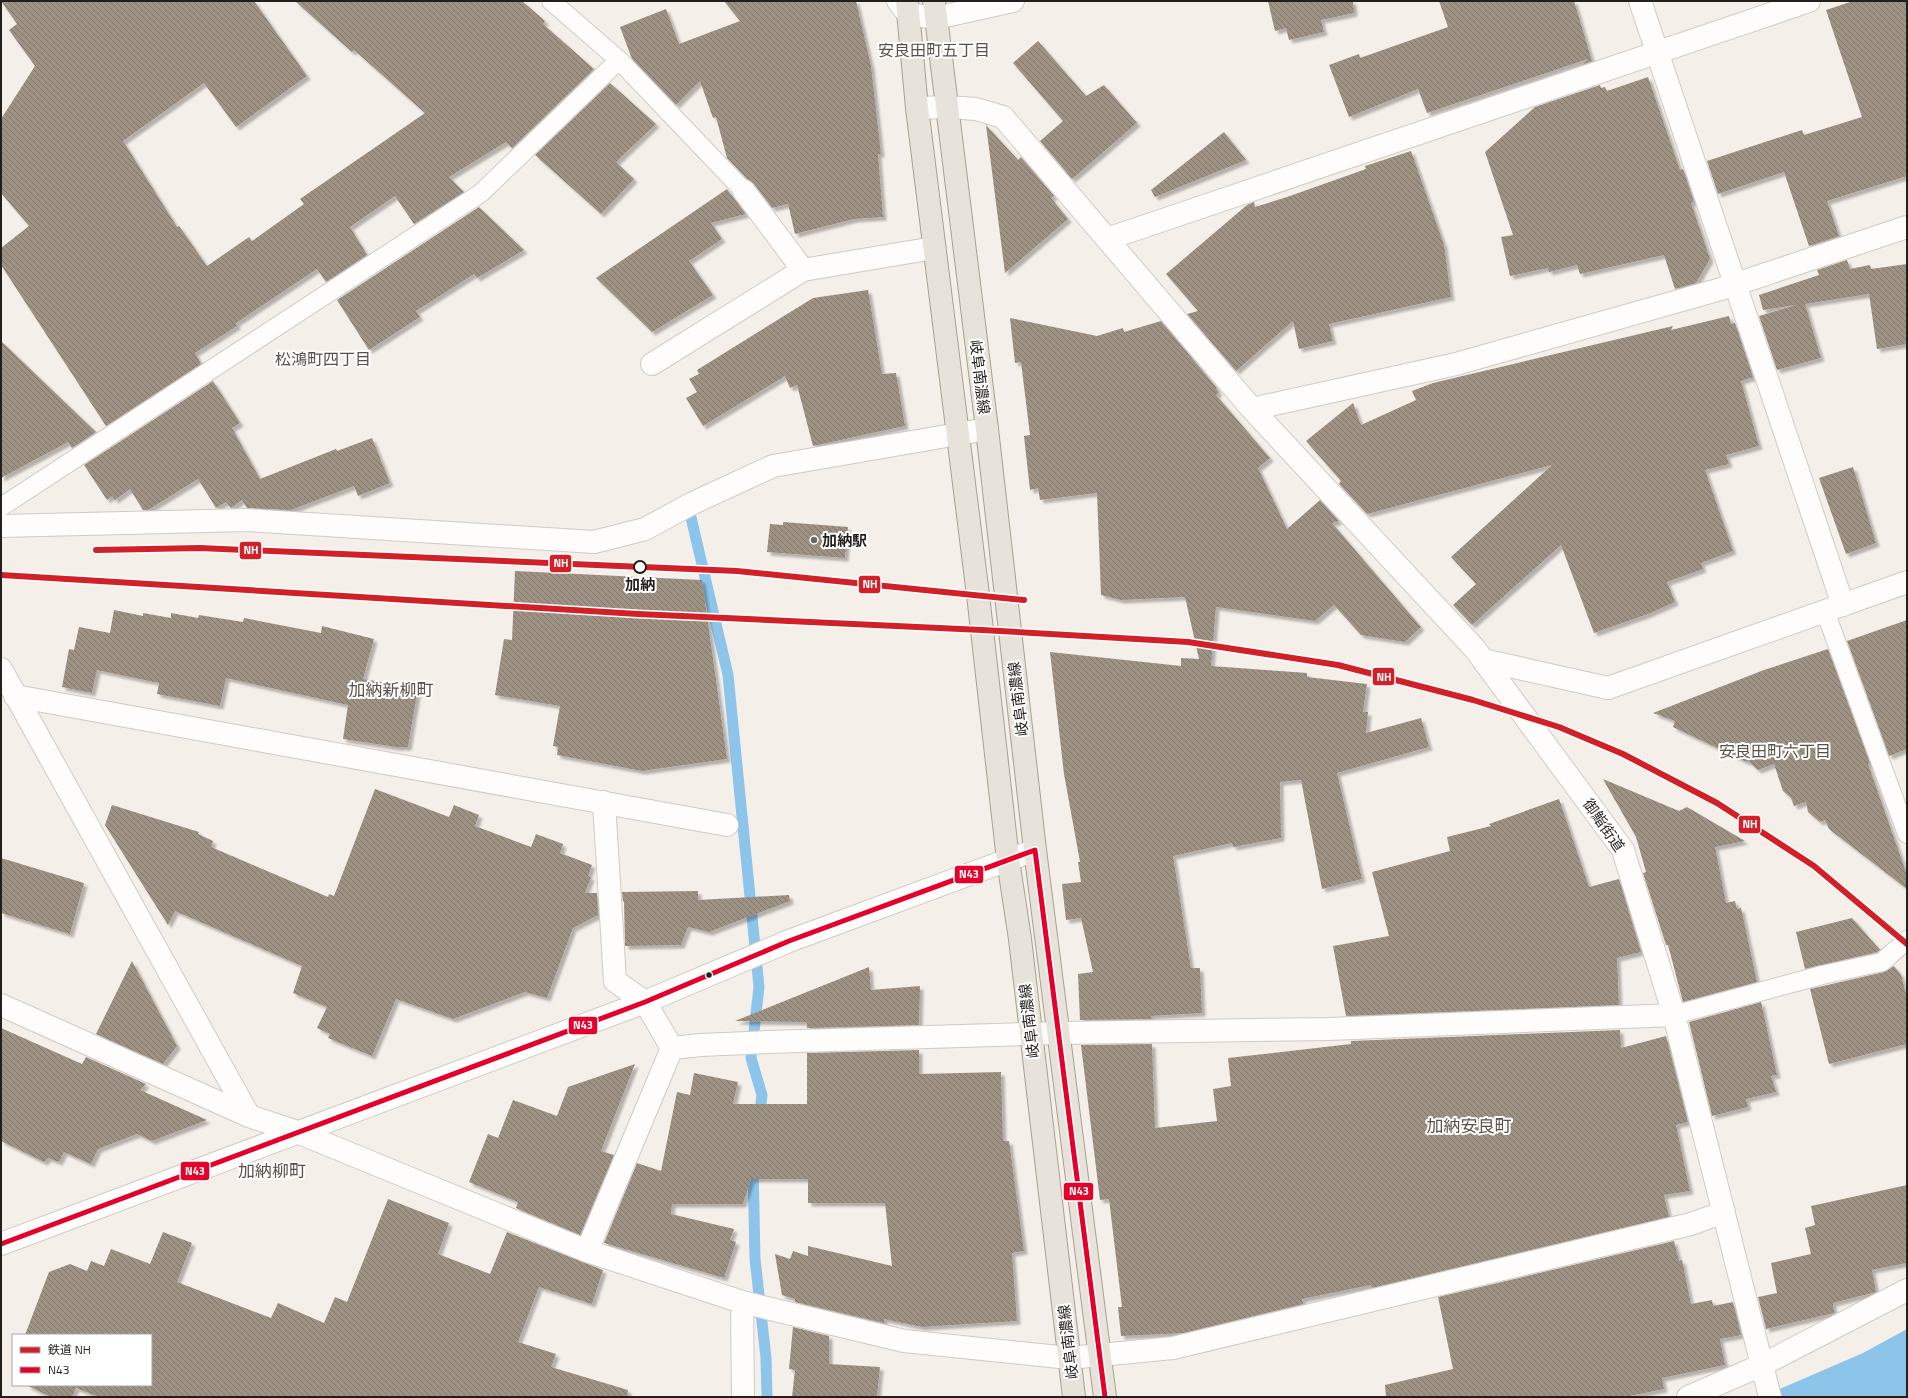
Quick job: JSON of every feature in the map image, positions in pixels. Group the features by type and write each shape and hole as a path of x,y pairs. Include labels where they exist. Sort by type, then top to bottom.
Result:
{"main road":[{"name":"岐阜南濃線","path":"904,5 958,434 1008,860 1020,939 1074,1397"},
{"name":"岐阜南濃線","path":"935,9 1035,850 1105,1397"}],"street":[{"path":"904,5 935,9 1013,1"},
{"path":"1640,1 1735,284 1834,608"},
{"path":"1107,238 1809,1"},
{"name":"御鮨街道","path":"917,108 947,107 976,109 1003,117 1252,408 1483,660 1623,850 1674,1016 1766,1380"},
{"path":"744,191 803,270"},
{"path":"1252,408 1456,364 1735,284 1907,227"},
{"path":"652,364 803,270 934,248"},
{"path":"1,526 247,520 594,542 645,529 692,503 773,466 986,429"},
{"path":"1483,660 1608,688 1907,582"},
{"path":"1,669 249,1116"},
{"path":"15,696 727,825"},
{"path":"604,802 615,981 645,1002 672,1048"},
{"path":"1,1244 645,1002 778,945 1035,850"},
{"path":"1,1005 249,1116 297,1132 587,1251 747,1303 904,1341 1069,1358 1173,1348 1691,1224 1724,1212"},
{"path":"672,1048 768,1042 1058,1033 1329,1029 1674,1016"},
{"path":"587,1251 672,1048"},
{"path":"1688,1397 1766,1380 1907,1290"},
{"path":"743,1397 747,1303"}],"lane":[{"path":"551,1 619,60 744,191"},
{"path":"1,507 481,193 619,60"},
{"path":"1834,608 1907,834"},
{"path":"1674,1016 1822,975 1882,962 1907,940"}],"water":[{"path":"1907,1329 1907,1397 1761,1397 1863,1353"}],"building":[{"path":"1,1 254,1 307,76 236,127 204,83 123,141 177,227 179,226 207,266 249,237 252,241 304,204 300,199 425,113 354,50 352,52 295,1 522,1 545,21 543,24 594,69 512,148 506,142 449,177 464,192 414,224 395,196 350,227 367,255 326,282 317,269 236,323 237,326 195,353 201,364 106,426 1,265 1,248 29,226 1,193 1,119 35,66 9,30 17,24"},
{"path":"724,1 856,1 871,66 881,154 878,154 883,217 854,219 795,234 788,204 772,208 754,184 747,179 727,158 716,117 713,118 700,81 676,105 632,59 620,27 666,9 679,44 740,21"},
{"path":"1268,1 1353,1 1354,13 1321,20 1324,32 1289,40 1286,28 1275,31"},
{"path":"1439,1 1574,1 1592,61 1582,65 1588,59 1427,113 1418,89 1349,117 1329,65 1359,54 1360,58 1448,27"},
{"path":"1853,1 1907,1 1907,176 1827,201 1839,236 1809,246 1784,172 1718,194 1707,161 1802,130 1804,135 1862,117 1826,10"},
{"path":"1038,41 1086,96 1104,85 1137,123 1072,179 1040,141 1063,121 1013,63"},
{"path":"1648,77 1680,170 1683,169 1694,202 1691,203 1710,259 1696,283 1675,289 1664,255 1580,274 1577,265 1549,272 1548,268 1510,276 1501,237 1513,235 1485,152 1535,107 1600,85 1601,88 1605,87 1607,91"},
{"path":"610,83 656,124 616,162 634,179 601,214 535,155"},
{"path":"986,125 1018,160 1021,157 1054,196 1051,198 1068,219 1005,273"},
{"path":"1224,132 1246,160 1155,197 1151,190"},
{"path":"1411,151 1444,245 1451,297 1329,324 1333,341 1299,349 1293,321 1236,371 1187,314 1198,311 1166,274 1247,205 1254,202 1255,207 1287,197 1366,169 1365,166"},
{"path":"727,189 746,214 711,223 722,239 689,261 713,295 652,332 596,278"},
{"path":"479,207 524,250 477,278 474,274 416,311 420,317 369,350 337,300"},
{"path":"1847,260 1850,269 1870,265 1871,269 1907,264 1907,344 1877,349 1869,294 1805,304 1821,358 1777,370 1759,316 1796,305 1763,310 1759,295 1819,275 1817,270"},
{"path":"868,290 882,374 896,373 905,426 813,446 797,385 790,388 785,376 703,426 686,398 697,392 689,379 699,374 697,370 813,298"},
{"path":"1729,316 1731,324 1735,323 1753,377 1741,381 1759,446 1726,455 1729,464 1705,470 1733,551 1701,563 1703,569 1667,582 1675,602 1648,614 1594,633 1561,545 1472,625 1453,605 1476,584 1451,557 1552,465 1367,514 1339,484 1341,481 1306,441 1353,403 1361,425 1416,400 1412,391 1433,383 1673,326 1671,330"},
{"path":"1010,318 1097,336 1123,328 1124,332 1161,321 1217,388 1216,389 1219,392 1216,395 1270,458 1258,468 1287,529 1320,500 1339,521 1332,523 1421,627 1405,642 1361,635 1334,605 1315,621 1216,607 1211,666 1307,673 1307,677 1367,684 1363,712 1368,712 1366,733 1421,718 1429,747 1337,773 1362,879 1322,889 1301,780 1280,782 1281,838 1233,847 1232,843 1173,856 1191,968 1200,968 1202,1013 1151,1016 1151,1019 1080,1020 1078,974 1093,972 1081,918 1066,920 1062,884 1081,882 1078,862 1080,862 1064,774 1050,652 1181,666 1181,658 1199,659 1185,597 1121,600 1101,595 1097,493 1040,500 1038,488 1030,490 1024,436 1030,435 1021,362 1015,363"},
{"path":"1,341 96,432 72,448 68,442 1,478"},
{"path":"213,381 240,423 232,428 260,479 336,449 337,451 372,438 390,483 358,496 354,486 291,510 247,508 242,500 231,508 226,502 216,508 198,479 148,510 143,510 130,489 115,500 112,496 107,500 84,465"},
{"path":"1853,467 1876,543 1846,554 1819,478"},
{"name":"加納駅","path":"783,522 848,527 845,558 767,552 770,524 783,525"},
{"path":"515,571 702,580 727,759 642,771 557,755 558,747 553,746 560,706 495,695 504,639 512,640"},
{"path":"114,610 143,616 143,613 171,618 171,613 198,618 199,615 243,622 244,618 321,633 322,626 374,639 363,679 418,688 408,747 396,747 343,739 348,705 226,678 220,706 157,694 159,683 97,670 92,693 62,687 69,649 74,650 79,627 110,633"},
{"path":"1907,620 1907,749 1889,756 1847,641"},
{"path":"1828,649 1870,763 1868,764 1907,875 1907,889 1829,829 1825,820 1820,822 1808,812 1806,802 1794,806 1791,798 1783,791 1774,764 1758,770 1748,761 1747,762 1673,727 1675,721 1653,713 1764,670"},
{"path":"1603,779 1679,811 1687,807 1745,841 1715,847 1726,903 1735,901 1737,909 1741,908 1757,982 1683,1002 1668,945 1666,945 1643,873 1646,872 1636,837"},
{"path":"375,789 449,817 454,805 479,815 475,826 531,847 536,834 563,844 560,853 592,865 588,876 591,877 585,893 597,893 598,915 573,928 547,998 525,992 453,1019 396,999 372,1056 328,1038 330,1034 317,1028 327,1007 293,993 302,966 175,911 168,925 105,825 112,805 199,832 198,834 213,841 211,847 328,897 329,894 334,896"},
{"path":"1559,799 1589,887 1619,879 1641,952 1617,958 1619,1005 1346,1016 1333,946 1389,936 1372,872 1450,851 1447,837 1491,826 1489,824"},
{"path":"1,858 84,883 70,934 1,913"},
{"path":"698,891 698,900 789,895 790,901 709,932 688,927 681,945 625,946 624,901 623,902 622,892"},
{"path":"1852,918 1880,950 1877,952 1805,969 1796,932"},
{"path":"132,961 177,1046 163,1064 96,1034"},
{"path":"1894,966 1901,975 1907,998 1907,1044 1829,1064 1810,989 1884,972"},
{"path":"869,967 871,990 920,986 919,1025 807,1028 807,1022 735,1021"},
{"path":"1761,1002 1777,1075 1771,1076 1776,1092 1746,1099 1748,1107 1712,1116 1689,1022"},
{"path":"1,1028 82,1064 86,1057 146,1084 140,1090 207,1120 152,1141 137,1134 98,1149 91,1164 64,1152 59,1162 48,1158 44,1162 1,1141"},
{"path":"1620,1030 1621,1048 1666,1036 1688,1122 1676,1125 1690,1191 1664,1195 1669,1217 1372,1288 1371,1285 1302,1299 1303,1304 1184,1333 1121,1336 1118,1307 1122,1307 1109,1199 1100,1200 1081,1045 1152,1044 1155,1128 1217,1121 1213,1089 1231,1086 1228,1058 1351,1044 1351,1041"},
{"path":"919,1050 919,1074 1001,1072 1003,1141 1009,1141 1024,1251 1012,1253 1017,1321 922,1327 884,1319 884,1323 795,1302 795,1299 782,1295 775,1254 790,1259 793,1251 808,1256 808,1246 892,1266 885,1203 808,1203 808,1179 751,1179 743,1204 672,1204 671,1214 734,1229 730,1240 736,1242 724,1278 604,1243 637,1163 661,1171 677,1092 690,1095 694,1073 738,1082 733,1104 807,1104 807,1053"},
{"path":"635,1064 601,1151 614,1155 580,1235 516,1208 518,1202 469,1182 488,1134 498,1138 513,1100 557,1116 568,1087"},
{"path":"1907,1185 1907,1263 1872,1270 1876,1292 1833,1303 1834,1313 1766,1329 1758,1297 1777,1293 1771,1263 1811,1254 1805,1228 1815,1225 1811,1206"},
{"path":"388,1199 449,1223 438,1254 490,1274 507,1232 603,1270 592,1304 539,1287 518,1342 556,1354 551,1367 628,1390 627,1397 99,1397 76,1388 72,1397 51,1397 28,1386 152,1386 152,1334 25,1334 49,1272 70,1264 87,1271 91,1261 104,1266 111,1249 150,1264 163,1232 192,1243 177,1282 271,1318 278,1303 324,1323 335,1297 347,1302"},
{"path":"1674,1241 1679,1261 1682,1260 1691,1304 1712,1300 1713,1306 1733,1302 1741,1335 1720,1339 1725,1365 1662,1378 1664,1389 1625,1397 1386,1397 1385,1385 1453,1369 1438,1297"},
{"path":"793,1327 829,1336 829,1364 880,1367 877,1397 792,1397 795,1370 789,1369"}],"waterway":[{"path":"689,509 728,675 759,987 751,1058 762,1095 759,1119"},
{"path":"753,1165 755,1259 766,1358 767,1397"}],"rail line":[{"name":"NH","path":"96,550 200,548 737,571 1024,600"},
{"name":"NH","path":"1,575 638,614 982,630 1188,642 1338,665 1473,700 1559,727 1623,754 1717,803 1814,866 1907,944"}],"transit line":[{"name":"N43","path":"1,1244 645,1002 789,941 1035,850 1105,1397"}],"place":[{"name":"加納駅","path":"814,540"},
{"name":"加納","path":"640,567"}],"district":[{"name":"安良田町五丁目","path":"934,50"},
{"name":"松鴻町四丁目","path":"323,359"},
{"name":"加納新柳町","path":"391,690"},
{"name":"安良田町六丁目","path":"1775,751"},
{"name":"加納安良町","path":"1469,1126"},
{"name":"加納柳町","path":"272,1171"}]}
